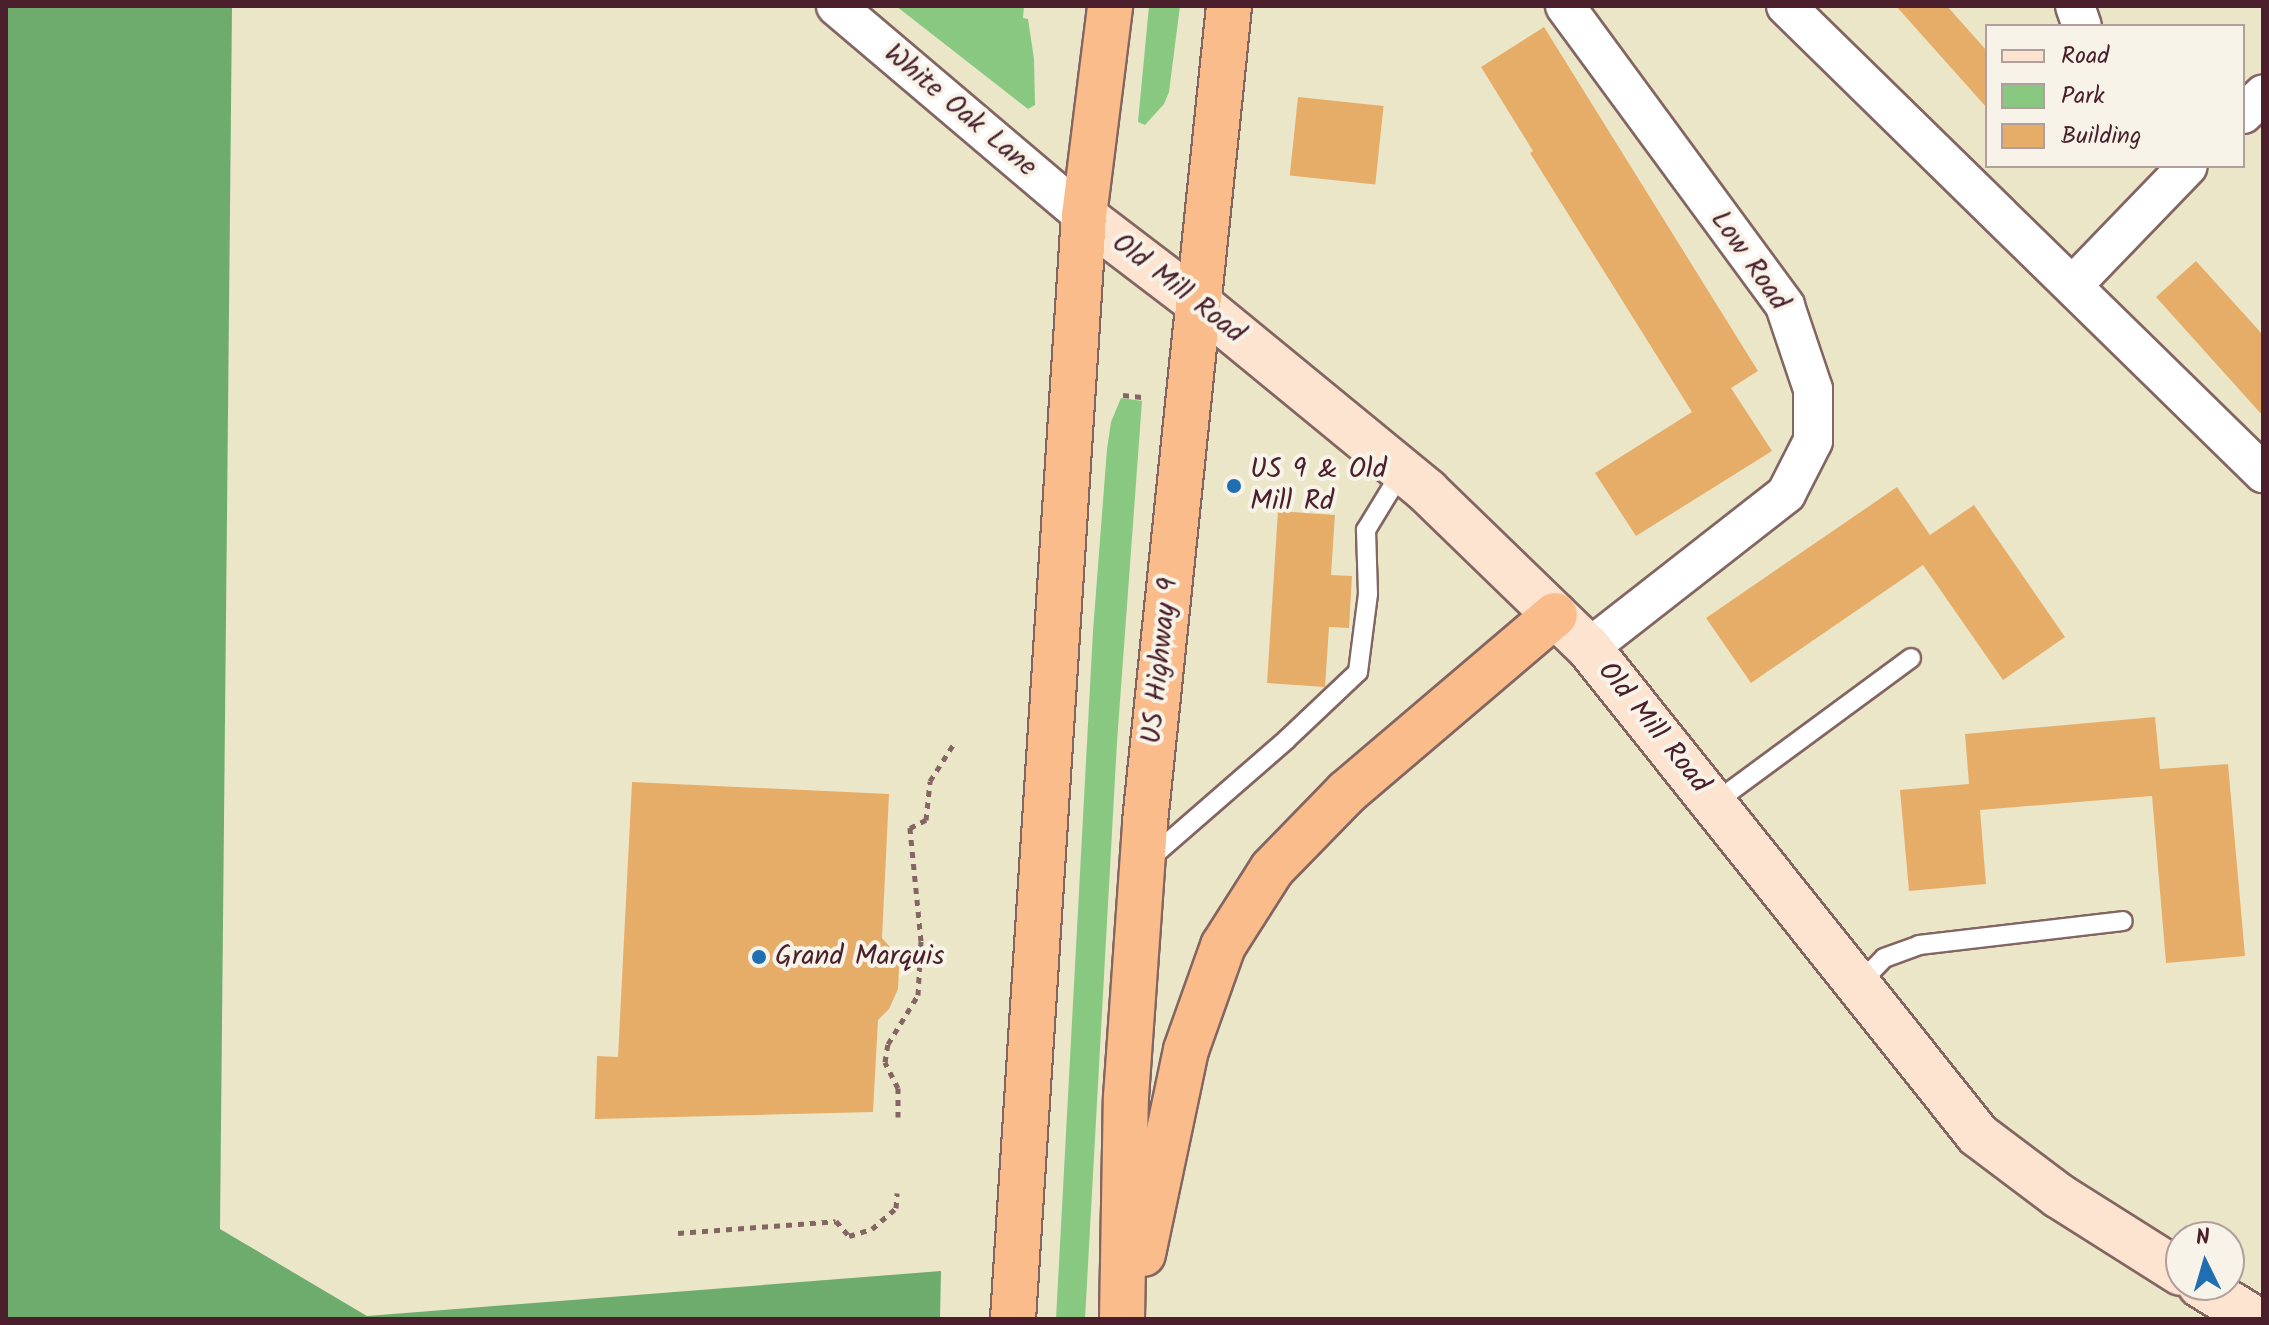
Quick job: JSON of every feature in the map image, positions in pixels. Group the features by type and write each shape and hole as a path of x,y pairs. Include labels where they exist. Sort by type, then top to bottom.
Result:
{"highway":[{"path":"1013,1319 1084,216 1110,6"},
{"name":"US Highway 9","path":"1122,1319 1126,1097 1142,866 1229,6"},
{"path":"1130,1319 1186,1050 1223,946 1272,869 1347,792 1555,615"}],"street":[{"name":"White Oak Lane","path":"836,6 1084,216"},
{"name":"Low Road","path":"1565,6 1785,306 1813,389 1813,441 1786,494 1589,648"},
{"path":"1786,6 2263,473"},
{"path":"2245,112 2263,95"},
{"path":"2073,285 2165,174"},
{"name":"Old Mill Road","path":"1084,216 1197,302 1402,471 1555,615 1589,648 1978,1135 2059,1196 2165,1263"},
{"path":"2226,1301 2255,1319"}],"lane":[{"path":"1142,866 1286,740 1358,672 1368,594 1366,530 1402,471"},
{"path":"1713,804 1911,658"},
{"path":"1858,985 1884,958 1919,945 2123,921"}],"path":[{"path":"1123,395 1142,397"},
{"path":"898,1117 898,1088 885,1062 888,1044 918,995 921,941 910,828 926,820 930,781 953,745"},
{"path":"678,1233 836,1221 849,1236 872,1229 896,1208 897,1193"}],"green space":[{"path":"6,6 232,6 220,1229 367,1316 941,1271 940,1319 6,1319"},
{"path":"896,6 1024,6 1023,18 1028,19 1034,59 1035,105 1028,109"},
{"path":"1149,6 1180,6 1169,92 1164,104 1145,125 1138,122"},
{"path":"1121,398 1142,401 1117,742 1085,1319 1056,1319 1093,631 1107,449 1111,422"}],"building":[{"path":"1896,6 1947,6 1985,49 1985,106"},
{"path":"1544,27 1758,371 1731,388 1772,451 1636,536 1595,473 1692,412 1530,153 1533,151 1481,67"},
{"path":"1298,97 1384,106 1375,185 1290,176"},
{"path":"2196,261 2263,335 2263,416 2156,297"},
{"path":"1897,487 1930,535 1974,505 2065,637 2003,680 1923,565 1751,683 1706,618"},
{"path":"1278,511 1335,515 1331,575 1352,576 1349,628 1329,627 1325,687 1267,683"},
{"path":"2155,717 2160,769 2228,764 2245,956 2166,963 2152,796 1980,810 1986,884 1909,891 1900,790 1969,784 1965,734"},
{"name":"Grand Marquis","path":"632,782 889,794 882,938 899,967 898,989 889,1009 878,1020 873,1112 595,1119 597,1056 618,1057"}],"place":[{"name":"US 9 & Old Mill Rd","path":"1234,486"},
{"name":"Grand Marquis","path":"759,957"}]}
